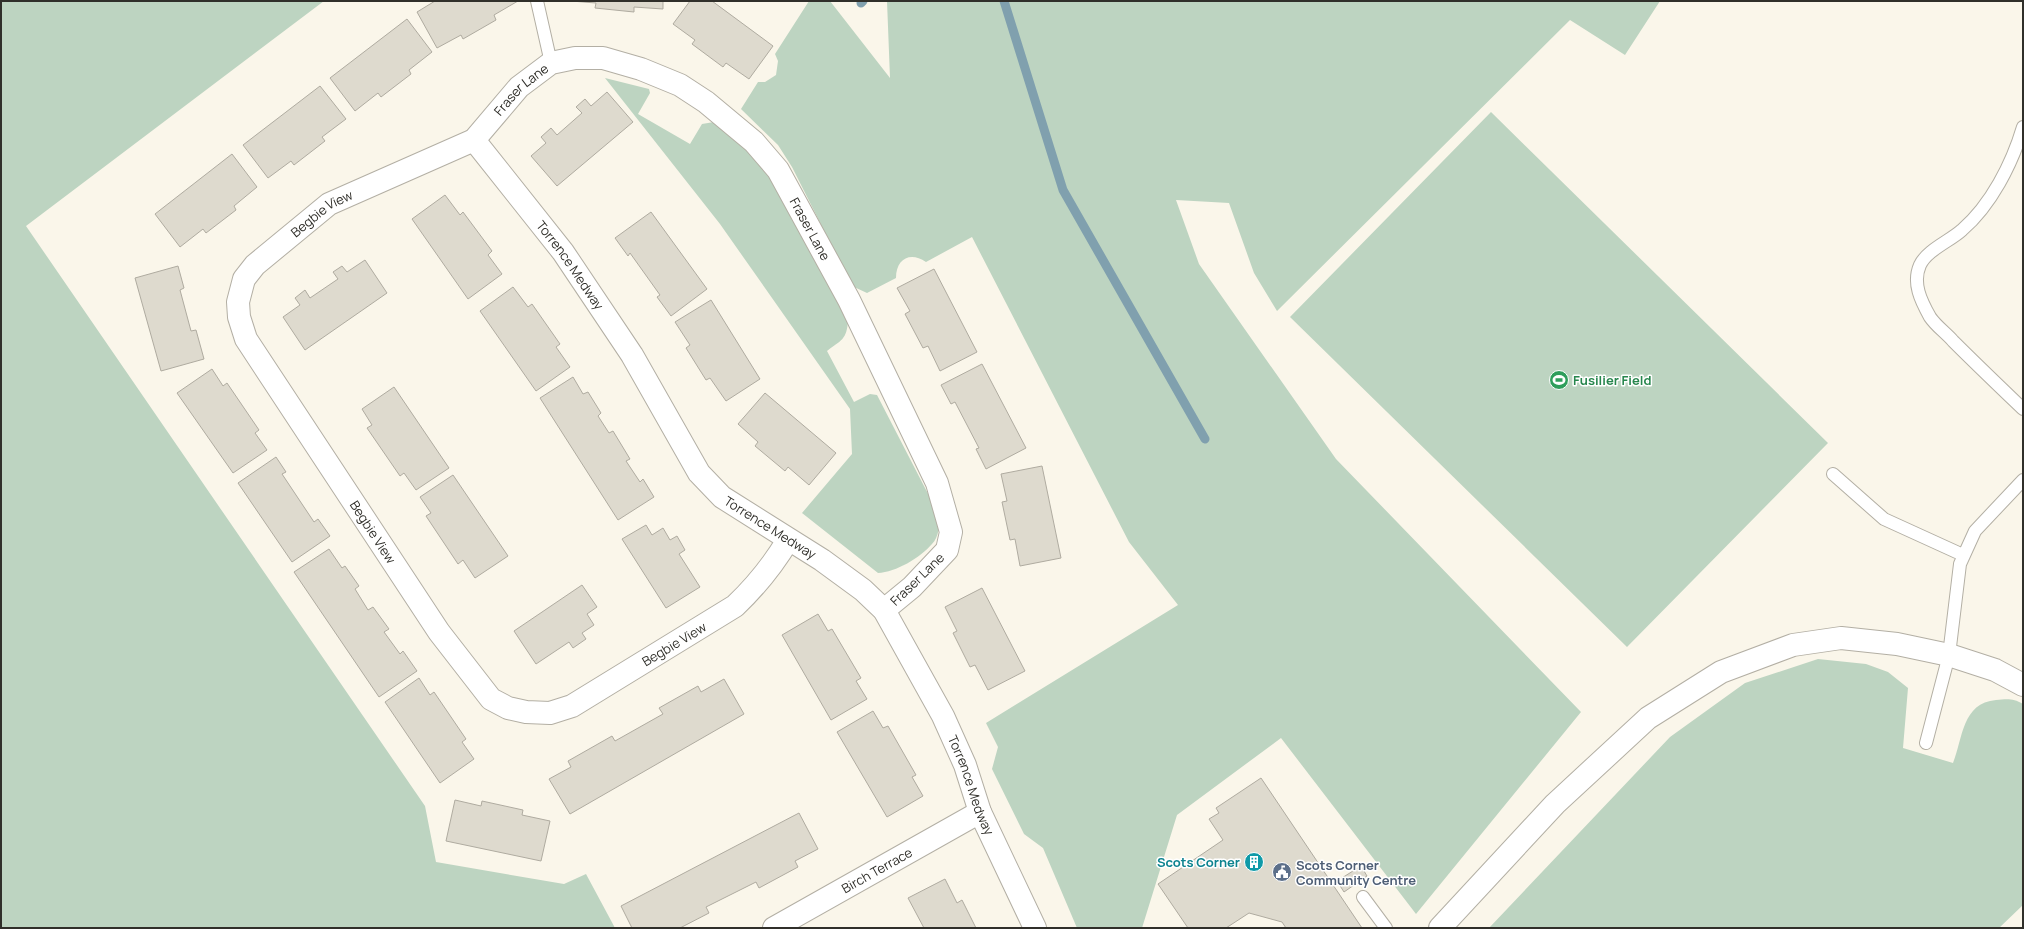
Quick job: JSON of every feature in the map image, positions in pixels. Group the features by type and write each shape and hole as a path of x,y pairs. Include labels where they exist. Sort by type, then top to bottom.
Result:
{"street":[{"name":"Fraser Lane","path":"474,140 519,88 551,63 575,58 603,58 641,69 680,85 706,102 754,142 778,170 849,300 937,483 951,532 947,550 912,587 884,610"},
{"name":"Torrence Medway","path":"474,140 563,252 632,355 698,473 722,497 834,568 863,590 884,610 944,716 965,765 980,812 1035,928"},
{"name":"Begbie View","path":"474,140 329,204 255,265 244,279 238,302 239,317 246,339 439,632 491,699 508,708 526,712 550,713 572,706 735,606 754,589 788,540"},
{"path":"1440,928 1555,804 1648,718 1721,672 1793,645 1841,638 1897,644 1949,655 1995,670 2023,685"},
{"name":"Birch Terrace","path":"774,928 980,812"}],"lane":[{"path":"537,1 551,63"},
{"path":"2023,127 1995,189 1979,215 1960,232 1937,248 1921,264 1916,279 1918,291 1931,318 2023,409"},
{"path":"1833,474 1884,519 1964,555"},
{"path":"1926,743 1949,655 1960,564 1975,531 2023,480"},
{"path":"1363,897 1386,928"}],"green space":[{"path":"1,1 324,1 26,226 425,806 436,862 564,884 586,874 615,928 1,928"},
{"path":"809,1 830,1 890,78 887,1 1660,1 1625,55 1570,20 1277,311 1254,273 1229,203 1176,200 1199,264 1336,459 1581,712 1416,914 1281,738 1177,815 1142,928 1077,928 1043,848 1024,834 992,769 998,747 986,723 1178,605 1129,542 972,237 926,262 915,257 905,259 898,266 896,278 867,293 852,286 792,167 778,145 741,109 758,82 765,82 776,75 778,61 775,54"},
{"path":"605,78 649,89 650,93 638,114 690,144 702,124 714,122 729,130 774,181 848,320 845,336 840,342 827,351 854,402 870,394 877,395 940,517 936,538 927,549 914,559 900,567 878,573 802,513 852,454 850,409 720,224"},
{"name":"Fusilier Field","path":"1491,112 1828,443 1627,647 1290,317"},
{"path":"1818,659 1866,664 1888,672 1908,688 1903,748 1953,763 1966,723 1976,708 1985,703 2003,699 2010,699 2023,704 2023,905 1999,928 1489,928 1670,737 1745,683"}],"building":[{"path":"435,1 518,1 494,15 496,20 463,39 461,35 437,48 417,12"},
{"path":"571,1 663,1 663,9 634,7 634,12 595,8 596,3"},
{"path":"690,1 712,1 773,46 749,79 726,63 723,67 692,44 695,40 673,24"},
{"path":"407,19 432,52 409,70 411,74 381,97 378,93 355,111 330,78"},
{"path":"320,86 346,119 322,137 325,141 294,165 291,161 268,178 243,145"},
{"path":"607,92 633,122 557,186 531,156 546,143 541,137 551,128 557,135 582,113 576,107 585,99 591,106"},
{"path":"232,154 257,187 234,206 236,210 206,233 203,229 180,247 155,214"},
{"path":"445,195 460,215 463,212 492,251 488,255 502,274 468,299 412,219"},
{"path":"651,212 707,289 671,316 657,297 660,295 630,253 628,256 615,238"},
{"path":"365,260 387,293 305,350 283,317 300,305 295,298 305,290 310,298 338,279 333,272 342,266 347,272"},
{"path":"178,266 184,288 180,290 191,331 196,330 204,359 161,371 135,278"},
{"path":"934,269 977,352 940,371 928,346 923,348 905,314 910,311 897,288"},
{"path":"513,287 528,307 532,304 560,344 556,347 570,367 536,391 480,311"},
{"path":"711,300 760,379 726,401 710,378 706,380 686,348 690,345 675,322"},
{"path":"982,364 1026,448 986,469 976,449 979,448 955,402 951,404 941,385"},
{"path":"212,369 223,386 227,383 259,430 255,433 267,450 233,473 177,393"},
{"path":"573,377 583,394 588,392 601,413 598,416 609,433 613,431 630,459 626,461 640,482 643,479 654,497 618,520 540,398"},
{"path":"394,387 449,468 416,490 404,473 400,476 367,428 372,425 362,409"},
{"path":"765,393 836,453 809,485 788,467 785,471 755,446 758,442 738,424"},
{"path":"276,457 286,472 282,474 314,522 318,519 330,536 292,562 238,483"},
{"path":"1042,466 1061,558 1020,566 1015,539 1010,540 1002,502 1007,501 1001,474"},
{"path":"453,475 508,556 475,578 463,560 458,564 426,516 431,513 420,497"},
{"path":"646,525 652,535 663,528 670,540 677,536 685,550 679,554 700,587 666,608 622,539"},
{"path":"329,549 342,568 345,566 359,586 355,589 368,610 373,607 389,629 384,632 400,654 403,651 417,671 379,697 294,572"},
{"path":"582,585 597,607 587,614 594,625 582,633 586,639 573,648 569,642 536,664 514,631"},
{"path":"982,588 1025,671 988,690 975,665 970,667 953,633 957,631 945,607"},
{"path":"818,614 828,631 832,629 861,678 856,681 867,699 831,720 782,635"},
{"path":"419,678 430,695 434,692 466,739 462,742 474,759 440,783 385,702"},
{"path":"724,679 744,714 570,814 549,779 571,767 568,761 612,736 615,741 663,714 659,708 698,686 701,692"},
{"path":"873,711 883,728 888,726 916,775 912,777 923,796 887,817 837,732"},
{"name":"Scots Corner","path":"1261,778 1362,928 1286,928 1282,922 1249,913 1226,928 1188,928 1158,884 1223,840 1209,819 1219,813 1216,808"},
{"path":"455,800 481,806 482,801 523,810 522,815 550,821 541,861 446,841"},
{"path":"799,813 818,849 795,861 798,867 759,888 756,882 706,907 709,913 680,928 632,928 621,906"},
{"path":"1361,866 1367,876 1344,892 1337,881"},
{"path":"945,879 957,903 962,900 976,928 924,928 908,898"}],"waterway":[{"path":"1004,1 1063,190 1205,439"}],"place":[{"name":"Fusilier Field","path":"1559,380"},
{"name":"Scots Corner","path":"1254,862"},
{"name":"Scots Corner Community Centre","path":"1282,872"}]}
